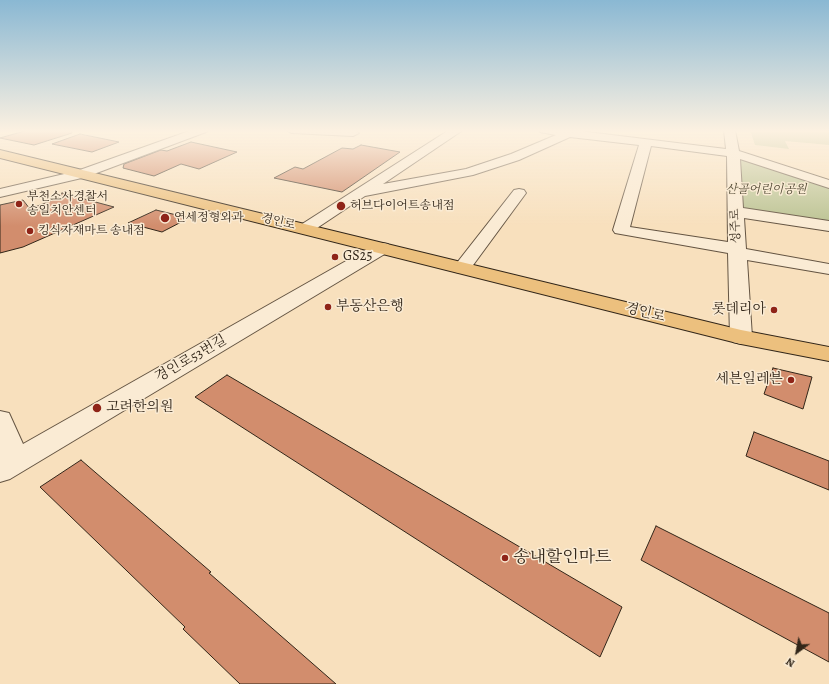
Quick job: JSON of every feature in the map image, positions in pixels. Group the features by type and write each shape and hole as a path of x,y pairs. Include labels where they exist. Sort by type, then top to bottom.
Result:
{"main road":[{"name":"경인로","path":"32,162 742,337 829,354"}],"street":[{"path":"0,193 81,174 114,162"},
{"path":"305,229 408,162"},
{"path":"360,193 468,172 500,162"},
{"name":"성주로","path":"640,162 621,230 737,251"},
{"name":"성주로","path":"733,162 742,337"},
{"path":"761,162 829,184"},
{"path":"462,268 519,193"},
{"path":"736,212 829,226"},
{"name":"경인로53번길","path":"8,466 382,248"},
{"path":"737,251 829,269"},
{"path":"0,420 8,466"}],"green space":[{"name":"산골어린이공원","path":"736,162 757,162 829,185 829,224 738,211"}],"building":[{"path":"129,162 215,162 199,169 181,164 154,176 123,168 124,164"},
{"path":"316,162 386,162 342,192 274,178 295,167 303,169"},
{"name":"킹식자재마트 송내점","path":"62,193 114,207 23,247 0,253 0,205 23,200 30,209 60,197"},
{"path":"156,210 189,218 162,232 128,223"},
{"path":"773,368 812,377 803,409 764,394"},
{"path":"227,375 622,607 600,657 195,397"},
{"path":"754,432 829,461 829,490 746,456"},
{"path":"81,460 211,572 209,573 336,684 240,684 183,629 185,627 40,487"},
{"path":"656,526 829,613 829,662 641,560"}],"place":[{"name":"부천소사경찰서 송일치안센터","path":"19,204"},
{"name":"허브다이어트송내점","path":"341,206"},
{"name":"연세정형외과","path":"165,218"},
{"name":"킹식자재마트 송내점","path":"30,231"},
{"name":"GS25","path":"335,257"},
{"name":"부동산은행","path":"328,307"},
{"name":"롯데리아","path":"774,310"},
{"name":"세븐일레븐","path":"791,380"},
{"name":"고려한의원","path":"97,408"},
{"name":"송내할인마트","path":"505,558"}]}
